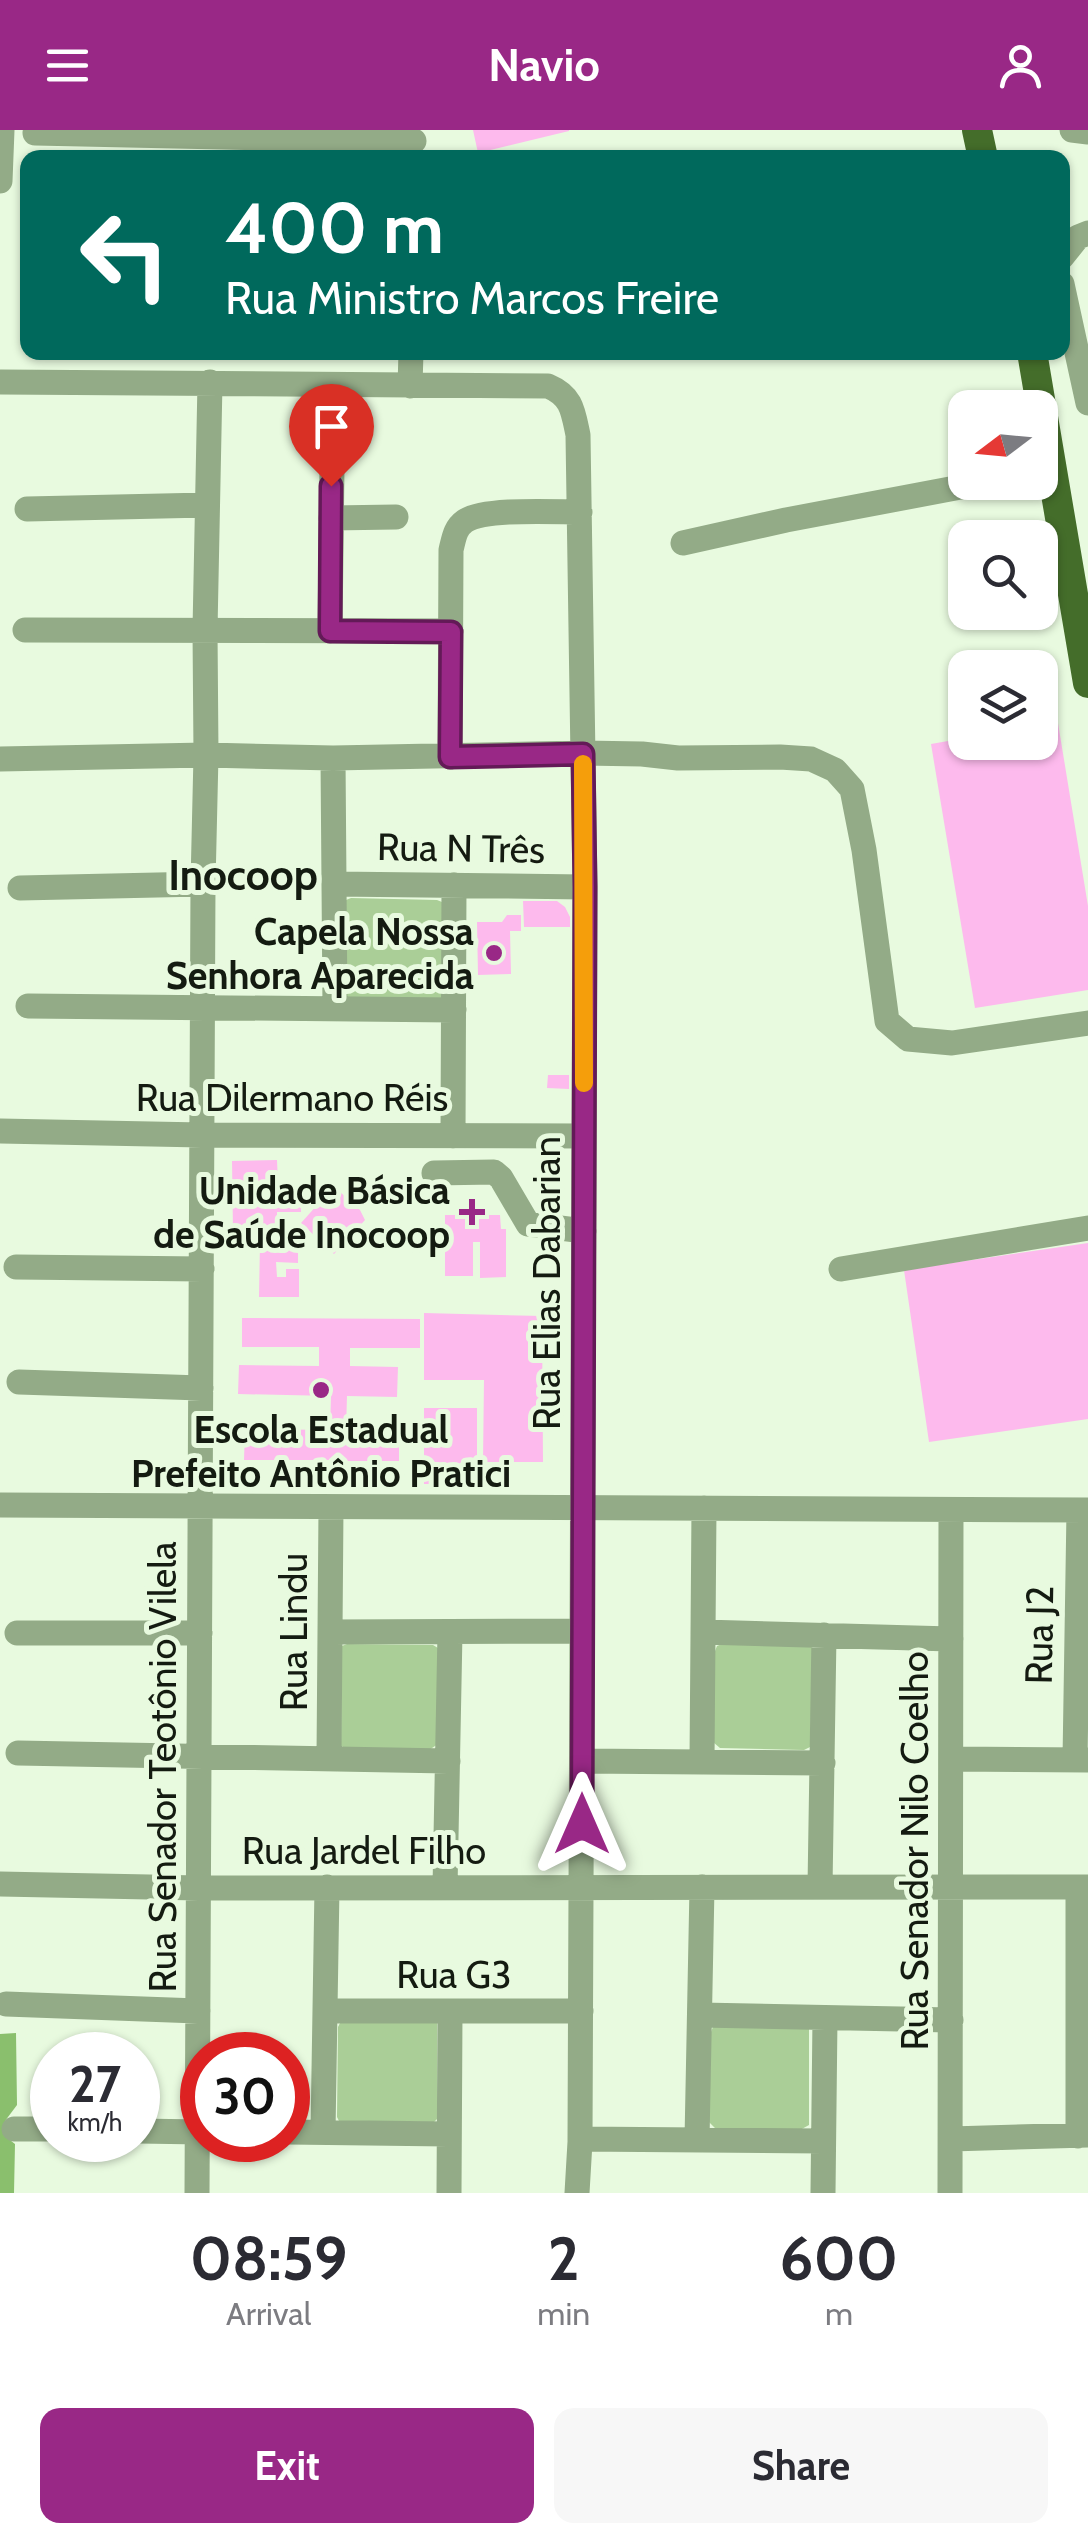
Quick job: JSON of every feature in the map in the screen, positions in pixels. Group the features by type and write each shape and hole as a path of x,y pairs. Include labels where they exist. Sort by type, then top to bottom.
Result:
{"main road":[{"path":"1033,360 1036,390"},
{"path":"1052,500 1088,683"}],"street":[{"path":"0,181 2,130"},
{"path":"1072,130 1088,132"},
{"path":"36,133 414,143"},
{"path":"1070,308 1081,342 1088,403"},
{"path":"0,382 410,386 412,360"},
{"name":"Rua Senador Teotônio Vilela","path":"198,2032 205,630 210,382"},
{"path":"330,631 333,385"},
{"name":"Rua Elias Dabarian","path":"410,386 548,386 562,392 572,408 578,434 585,887 578,2193"},
{"path":"683,543 948,489"},
{"path":"28,508 207,506"},
{"path":"450,757 451,550 456,530 467,520 484,514 580,512"},
{"path":"330,518 396,517"},
{"path":"25,630 451,632"},
{"path":"0,758 642,754 811,759 835,770 852,789 887,1021 908,1039 927,1043 952,1043 1088,1023"},
{"path":"333,758 335,1009"},
{"path":"20,888 204,884"},
{"name":"Rua N Três","path":"335,884 585,887"},
{"path":"453,1136 454,886"},
{"path":"28,1006 454,1010"},
{"name":"Rua Dilermano Réis","path":"0,1131 584,1136"},
{"path":"434,1173 494,1172 528,1224 584,1230"},
{"path":"841,1269 1088,1228"},
{"path":"16,1267 202,1270"},
{"path":"19,1382 201,1388"},
{"path":"0,1505 1083,1510"},
{"name":"Rua Lindu","path":"330,1758 331,1507"},
{"path":"702,1761 704,1508"},
{"name":"Rua Senador Nilo Coelho","path":"950,2193 951,1510"},
{"name":"Rua J2","path":"1082,1760 1083,1510"},
{"path":"330,1632 582,1631"},
{"path":"445,1888 450,1632"},
{"path":"703,1632 952,1639"},
{"path":"17,1633 200,1633"},
{"path":"820,1887 824,1636"},
{"path":"18,1753 448,1762"},
{"path":"952,1759 1082,1760"},
{"path":"582,1760 823,1762"},
{"name":"Rua Jardel Filho","path":"0,1884 199,1888 1083,1886"},
{"path":"950,2139 1083,2135 1083,1886"},
{"path":"323,2132 327,1887"},
{"path":"697,2140 702,1887"},
{"path":"6,2004 198,2011"},
{"name":"Rua G3","path":"327,2012 580,2011"},
{"path":"449,2193 450,2013"},
{"path":"700,2015 951,2020"},
{"path":"823,2193 825,2018"},
{"path":"14,2129 30,2129"},
{"path":"310,2132 448,2134"},
{"path":"580,2139 822,2141"},
{"name":"Rua Senador Teotônio Vilela","path":"197,2193 199,2162"}],"green space":[{"path":"346,900 442,902 442,998 344,1000"},
{"path":"722,1644 813,1648 810,1747 720,1748 713,1742 715,1651"},
{"path":"342,1646 438,1648 438,1744 429,1750 341,1746"},
{"path":"341,2021 437,2023 434,2122 339,2121"},
{"path":"713,2027 809,2028 809,2125 800,2130 716,2129 709,2122"},
{"path":"16,2033 17,2105 5,2121 6,2137 15,2144 14,2193 0,2193 0,2034"}],"building":[{"path":"473,130 569,130 490,150 477,150"},
{"path":"1058,723 1088,906 1088,990 975,1008 931,744 948,741 948,760 1058,760"},
{"path":"523,901 557,901 570,917 570,927 524,927"},
{"name":"Capela Nossa Senhora Aparecida","path":"507,915 521,915 521,931 510,931 511,974 478,975 477,922 502,922"},
{"path":"548,1075 569,1075 569,1089 547,1088"},
{"path":"277,1160 278,1183 300,1183 301,1212 277,1212 277,1230 233,1231 232,1161"},
{"path":"338,1190 365,1220 334,1254 301,1223 327,1194"},
{"path":"445,1215 500,1215 501,1229 506,1229 506,1277 480,1278 480,1242 473,1242 473,1276 445,1276"},
{"path":"260,1243 298,1243 298,1263 276,1262 277,1277 286,1277 286,1269 299,1269 299,1297 259,1297"},
{"path":"1088,1243 1088,1419 929,1442 904,1270"},
{"path":"424,1313 542,1316 543,1462 483,1462 484,1380 424,1380"},
{"path":"242,1318 420,1319 420,1348 350,1348 350,1366 398,1367 397,1397 347,1396 346,1430 399,1430 399,1461 345,1461 345,1490 330,1489 330,1460 244,1460 245,1429 330,1430 331,1396 238,1394 239,1365 319,1366 319,1347 242,1347"},
{"path":"424,1408 477,1408 477,1484 424,1484"}],"slow traffic":[{"path":"583,764 584,1083"}],"place":[{"name":"Capela Nossa Senhora Aparecida","path":"494,953"},
{"name":"Unidade Básica de Saúde Inocoop","path":"472,1212"},
{"name":"Escola Estadual Prefeito Antônio Pratici","path":"321,1390"}],"district":[{"name":"Inocoop","path":"243,875"}],"route":[{"path":"331,486 330,631 451,632 450,757 583,754 582,1824"}]}
